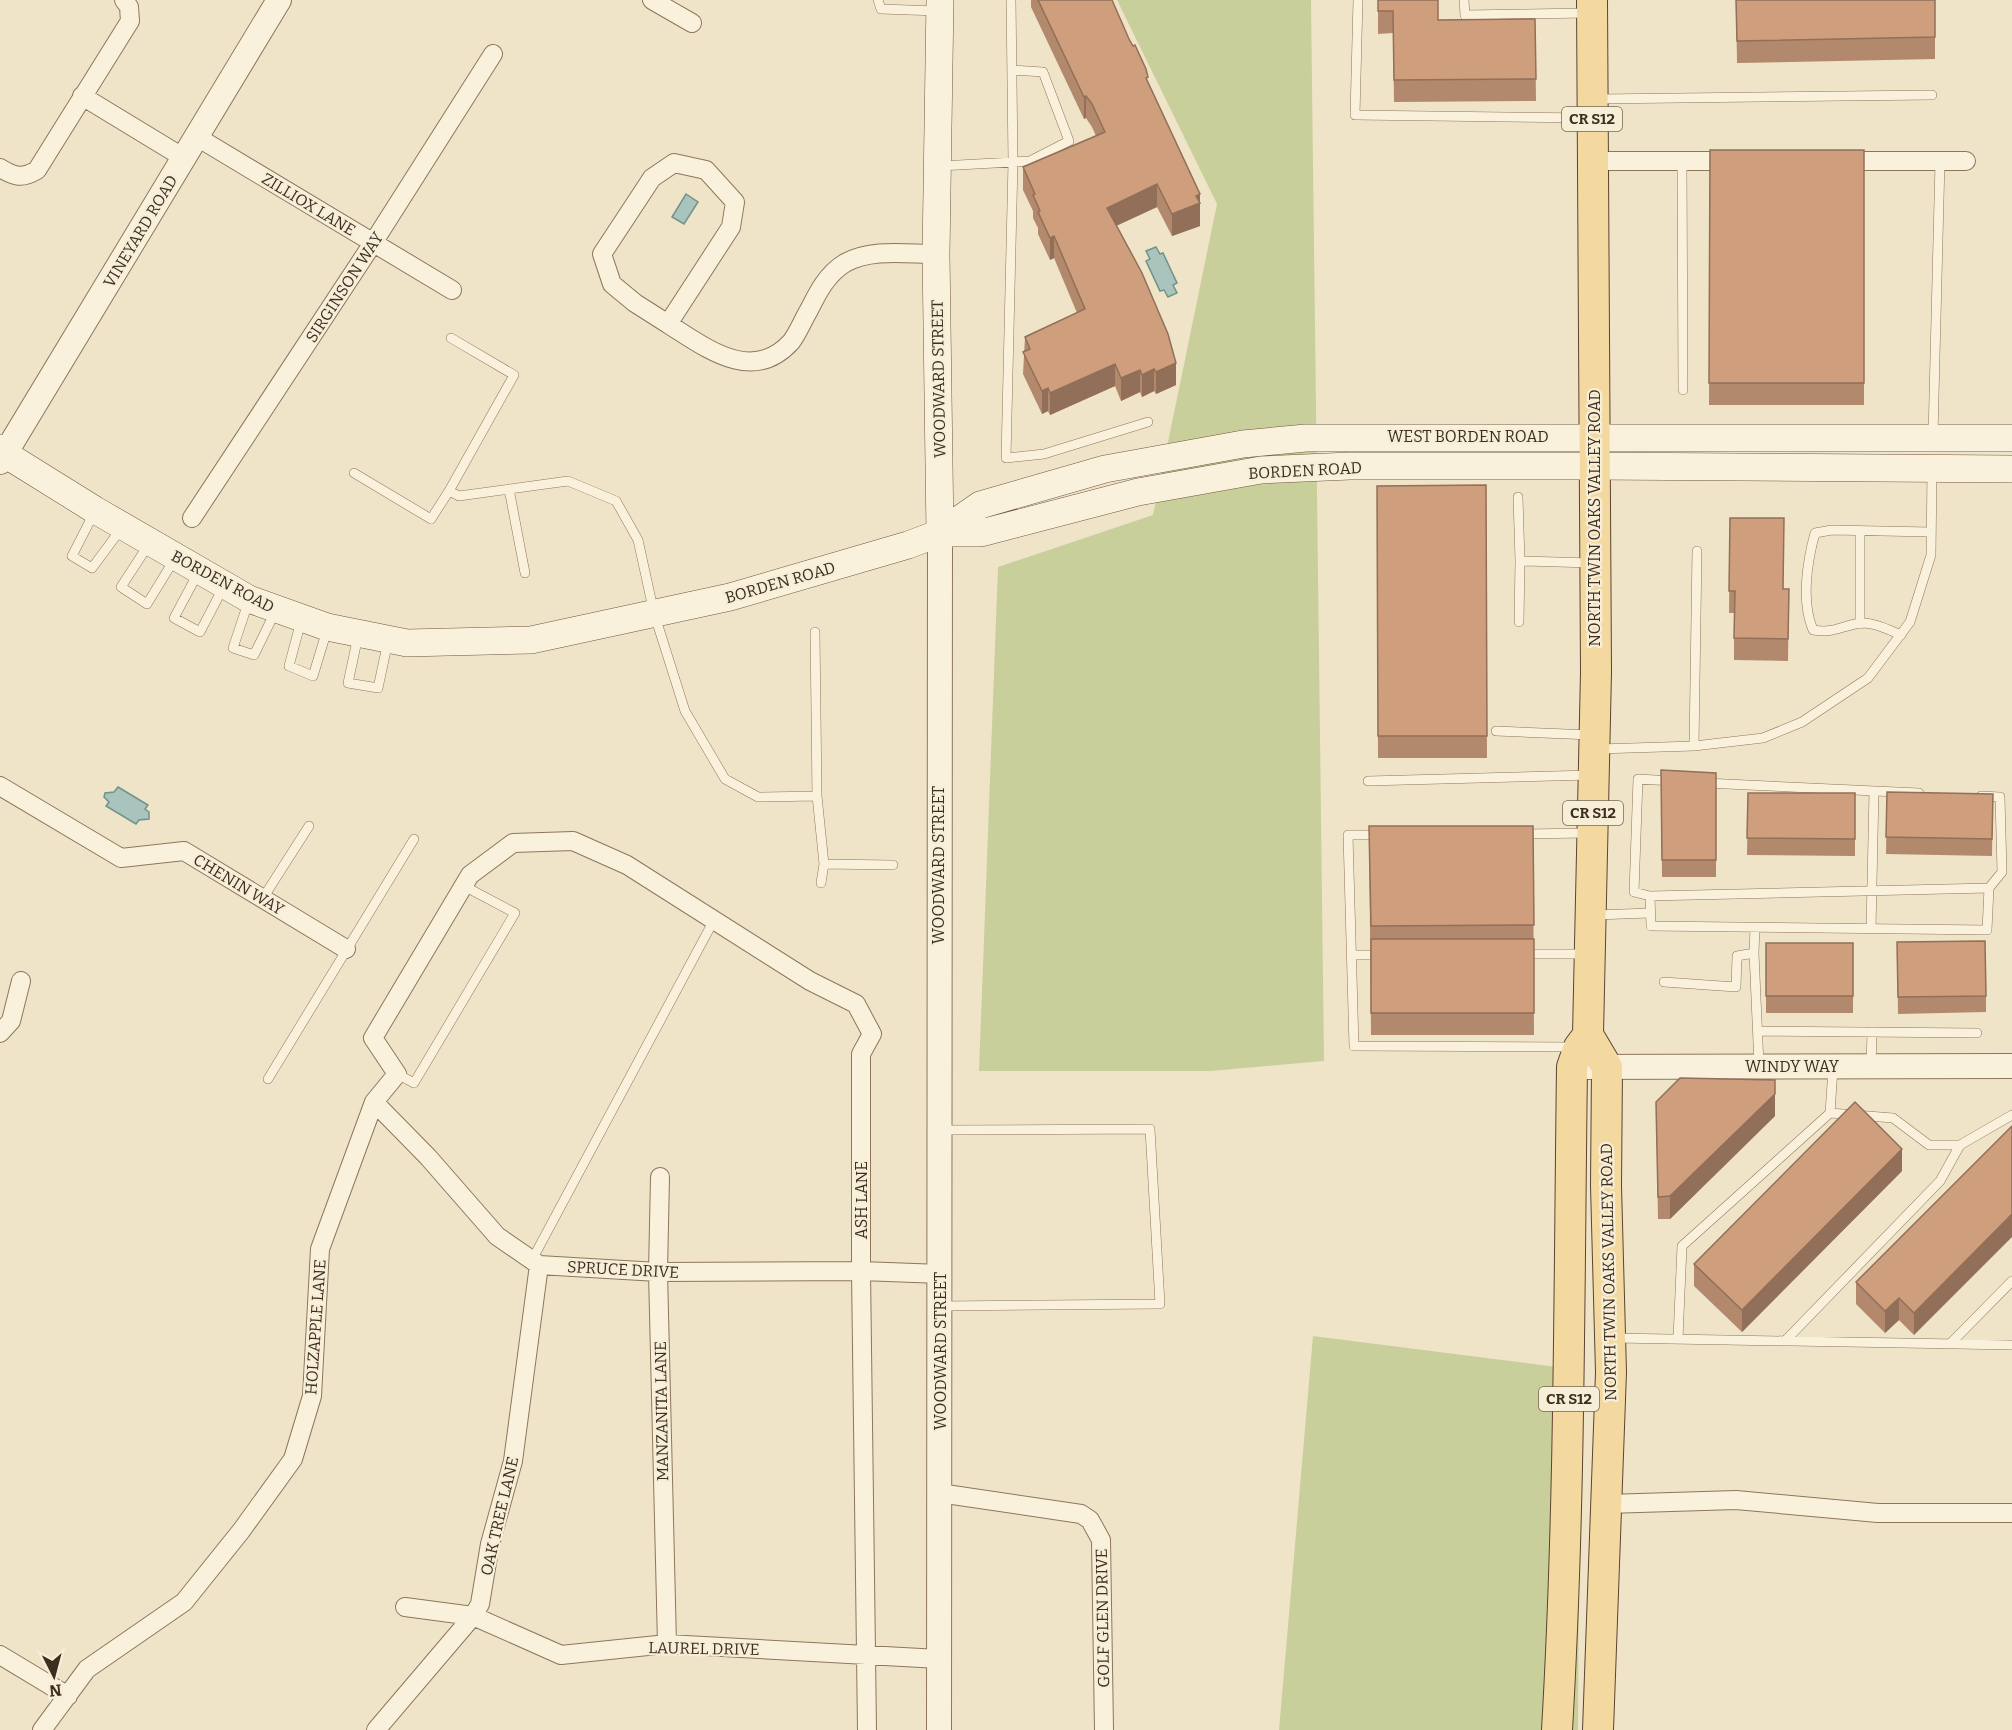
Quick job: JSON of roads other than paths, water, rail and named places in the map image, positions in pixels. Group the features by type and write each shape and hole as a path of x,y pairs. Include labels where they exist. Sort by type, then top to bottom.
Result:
{"main road":[{"name":"WOODWARD STREET","path":"940,6 936,254 940,533"},
{"name":"NORTH TWIN OAKS VALLEY ROAD","path":"1557,1730 1565,1601 1580,1050 1590,954 1594,753 1592,7"},
{"name":"WEST BORDEN ROAD","path":"940,533 980,505 1105,469 1243,444 1306,438 1593,436 2012,438"},
{"name":"BORDEN ROAD","path":"1,455 249,599 301,620 407,643 531,640 730,597 908,545 940,533 981,533 1169,485 1261,470 1350,466 1593,466"},
{"path":"1593,466 2012,469"},
{"path":"1580,1050 1607,1067"},
{"name":"NORTH TWIN OAKS VALLEY ROAD","path":"1598,1730 1607,1504 1610,1338 1606,1186 1607,1067"}],"street":[{"path":"0,168 15,177 26,177 37,170 130,21 129,7 124,0"},
{"name":"VINEYARD ROAD","path":"1,455 279,0"},
{"path":"652,0 677,6 692,23"},
{"name":"SIRGINSON WAY","path":"192,518 373,243 493,54"},
{"path":"82,96 184,158"},
{"name":"ZILLIOX LANE","path":"196,137 452,290"},
{"path":"1822,161 1965,160"},
{"path":"1592,161 1752,161"},
{"path":"668,324 731,228 735,202 706,170 674,163 652,177 602,254 612,284 635,303 668,324 721,357 743,362 759,361 783,349 793,340 824,282 845,263 869,255 936,254"},
{"name":"WOODWARD STREET","path":"939,1730 940,533"},
{"name":"CHENIN WAY","path":"0,786 122,858 184,851 346,949"},
{"name":"ASH LANE","path":"464,886 470,875 513,843 573,841 627,865 810,981 856,1004 872,1034 861,1054 861,1271 867,1730"},
{"path":"397,1074 373,1038 464,886"},
{"path":"0,1033 11,1022 21,981"},
{"name":"WINDY WAY","path":"1607,1067 2012,1066"},
{"name":"HOLZAPPLE LANE","path":"42,1730 94,1663 183,1602 241,1531 293,1459 312,1396 320,1249 374,1102 397,1074"},
{"path":"374,1102 428,1157 497,1236 535,1263"},
{"name":"MANZANITA LANE","path":"660,1178 658,1272 666,1644"},
{"name":"SPRUCE DRIVE","path":"535,1263 658,1272 861,1271 941,1274"},
{"name":"OAK TREE LANE","path":"376,1730 473,1616 480,1604 489,1544 513,1461 535,1263"},
{"name":"GOLF GLEN DRIVE","path":"939,1493 1081,1514 1090,1520 1101,1540 1104,1730"},
{"path":"1607,1504 1736,1500 1878,1513 2012,1513"},
{"name":"LAUREL DRIVE","path":"405,1607 473,1616 561,1655 666,1644 939,1659"},
{"path":"0,1655 68,1696"}],"lane":[{"path":"878,0 881,9 940,6"},
{"path":"1011,0 1013,162 1006,458 1044,454 1148,422"},
{"path":"1358,0 1355,115 1592,109 1932,95"},
{"path":"1464,0 1465,15 1592,7"},
{"path":"938,166 1029,161 1069,141 1043,72 1012,70"},
{"path":"1682,161 1683,390"},
{"path":"1933,438 1940,161"},
{"path":"354,473 431,519 514,375 452,338"},
{"path":"1368,780 1594,753 1694,746 1763,738 1802,722 1868,678 1910,622 1931,555 1932,468"},
{"path":"449,491 459,496 568,481 616,501 638,540 654,614 685,711 725,779 758,797 817,796"},
{"path":"509,489 525,573"},
{"path":"1518,497 1519,622"},
{"path":"95,510 72,556 92,568 123,527"},
{"path":"1860,531 1860,624"},
{"path":"1901,635 1882,627 1860,624 1842,630 1823,632 1813,630 1807,615 1810,553 1815,533 1931,532"},
{"path":"150,542 122,587 147,604 175,558"},
{"path":"1694,746 1697,551"},
{"path":"1520,561 1594,563"},
{"path":"199,572 174,618 200,632 225,586"},
{"path":"249,599 233,648 254,655 276,610"},
{"path":"301,620 289,666 313,676 327,627"},
{"path":"815,632 817,796 824,864 821,883"},
{"path":"358,633 348,683 378,688 388,639"},
{"path":"1496,731 1594,753"},
{"path":"1685,782 1638,779 1634,892 1650,896 1989,888"},
{"path":"1697,782 1931,794"},
{"path":"1871,928 1874,791"},
{"path":"1650,896 1651,926 1988,930 1989,888 2002,872 2000,797 1966,795"},
{"path":"263,898 309,826"},
{"path":"1511,834 1592,833"},
{"path":"1394,834 1348,835 1354,1046 1580,1050"},
{"path":"268,1079 414,839"},
{"path":"824,864 893,865"},
{"path":"397,1074 414,1083 515,913 464,886"},
{"path":"1590,916 1649,913"},
{"path":"535,1263 714,920"},
{"path":"1755,927 1759,1066"},
{"path":"1664,982 1736,987 1737,956 1754,953"},
{"path":"1506,954 1590,954"},
{"path":"1352,956 1387,955"},
{"path":"1757,1031 1977,1033"},
{"path":"1871,1066 1872,1032"},
{"path":"1678,1339 1682,1246 1830,1113 1833,1066"},
{"path":"1830,1113 1893,1118 1929,1145 1960,1145 2012,1115"},
{"path":"939,1130 1150,1129 1160,1304 941,1306"},
{"path":"1785,1341 1940,1181 1960,1145"},
{"path":"1950,1344 2012,1281"},
{"path":"1610,1338 2012,1345"}],"water":[{"path":"686,194 698,202 684,224 672,217"},
{"path":"1156,247 1160,254 1163,253 1177,283 1173,285 1177,293 1168,297 1164,290 1160,291 1146,261 1150,259 1146,251"},
{"path":"118,787 148,805 145,809 149,812 149,819 139,820 136,824 106,806 109,802 104,797 105,793 114,792"}]}
